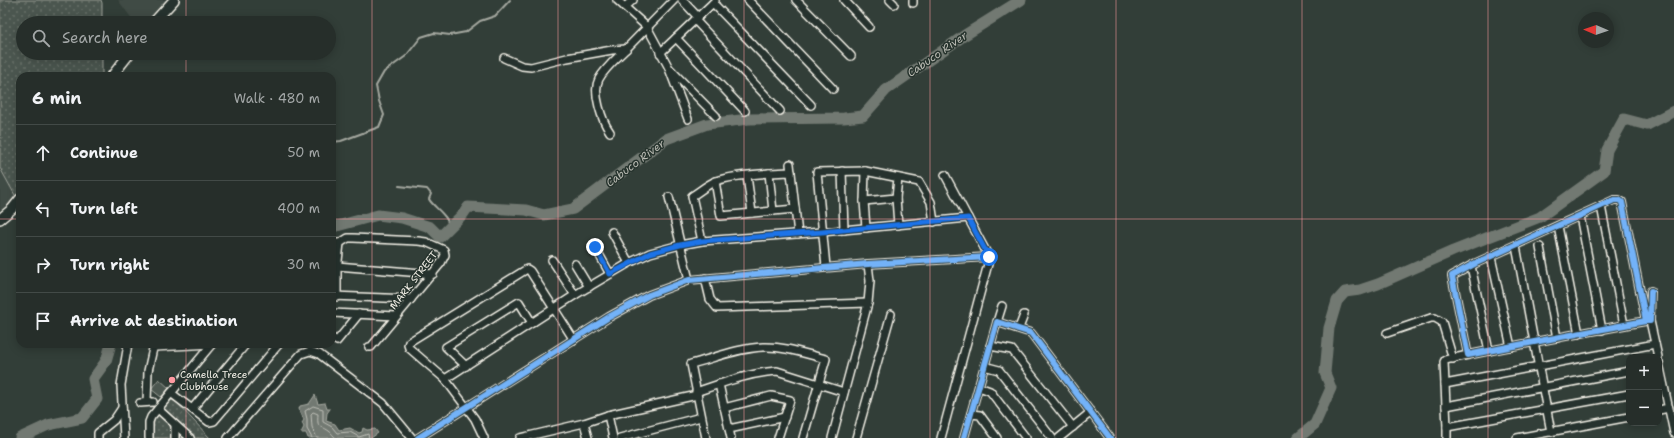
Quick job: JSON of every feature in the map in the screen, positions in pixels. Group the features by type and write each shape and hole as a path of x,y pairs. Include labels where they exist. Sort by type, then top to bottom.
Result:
{"main road":[{"path":"159,16 174,0"},
{"path":"115,72 125,60"},
{"path":"0,219 16,204"}],"street":[{"path":"618,0 646,27 668,66 688,119"},
{"path":"625,7 633,0"},
{"path":"610,132 603,123 600,113 597,87 598,80 646,27 674,0"},
{"path":"682,0 696,19 780,111"},
{"path":"748,0 833,89"},
{"path":"796,0 851,56"},
{"path":"844,0 869,27"},
{"path":"660,53 714,1 810,105"},
{"path":"676,38 745,111"},
{"path":"504,58 522,66 531,67 567,58 626,49"},
{"path":"668,66 716,116"},
{"path":"790,164 798,234"},
{"path":"842,171 844,230"},
{"path":"865,171 864,201 866,228"},
{"path":"826,268 817,172 865,171 919,182 931,202 934,222"},
{"path":"702,241 692,196 716,181 729,177 791,172"},
{"path":"769,173 773,211"},
{"path":"941,438 989,257 945,174"},
{"path":"748,176 752,213"},
{"path":"898,178 896,198 898,225"},
{"path":"716,181 721,216 795,209"},
{"path":"669,197 689,280"},
{"path":"864,201 896,198"},
{"path":"1468,355 1452,276 1491,256 1516,246 1614,200 1619,200 1622,202 1648,321 1657,354"},
{"path":"1601,206 1624,326"},
{"path":"1580,216 1602,330"},
{"path":"445,380 575,295 629,263 650,253 702,241 822,232 968,218"},
{"path":"1558,226 1579,334"},
{"path":"612,232 629,263"},
{"name":"MARK STREET","path":"340,243 348,238 426,242 444,250 445,255 432,274 371,347 368,348"},
{"path":"336,243 340,243 336,264"},
{"path":"1516,246 1551,432"},
{"path":"595,247 610,274"},
{"path":"1540,247 1557,338"},
{"path":"1491,256 1511,347"},
{"path":"418,438 574,340 649,295 689,280 868,264 989,257"},
{"path":"552,260 575,295"},
{"path":"575,264 589,287"},
{"path":"832,438 868,304 870,281 868,264"},
{"path":"1471,266 1489,351"},
{"path":"336,269 432,274"},
{"path":"484,438 475,419 467,408 445,380 409,348 409,342 525,269 530,271 574,340"},
{"path":"705,278 710,299 717,308 868,304"},
{"path":"1648,321 1651,291"},
{"path":"336,297 411,299"},
{"path":"466,366 446,348 519,302 532,323"},
{"path":"964,438 1002,306"},
{"path":"336,313 396,316"},
{"path":"336,340 359,314"},
{"path":"856,438 891,314"},
{"path":"1019,328 1024,316"},
{"path":"1387,333 1431,318 1439,319 1442,322 1453,359"},
{"path":"1447,438 1444,362 1468,355 1648,321"},
{"path":"997,322 1031,333 1091,412 1106,436"},
{"path":"1445,384 1655,344"},
{"path":"990,346 1012,350 1073,427"},
{"path":"706,438 691,364 740,351 762,347 781,347 826,359 803,438"},
{"path":"124,438 121,385 127,348"},
{"path":"147,402 148,371 153,348"},
{"path":"149,438 149,422 151,417 209,348"},
{"path":"192,409 243,348"},
{"path":"171,393 209,422 214,421 276,348"},
{"path":"228,438 300,354 310,351 319,354 369,391 383,403 412,438"},
{"path":"984,366 999,370 1052,438"},
{"path":"520,438 696,394 719,384 766,372 777,371 844,392"},
{"path":"1446,406 1626,372"},
{"path":"719,384 731,438"},
{"path":"979,387 990,391 1026,438"},
{"path":"1662,388 1669,408 1674,433"},
{"path":"1447,427 1626,395"},
{"path":"724,408 771,396 790,400 778,438"},
{"path":"98,438 98,433 114,420 122,408"},
{"path":"1662,409 1669,408"},
{"path":"158,409 190,438"},
{"path":"1059,438 1091,412"},
{"path":"971,414 980,415 997,438"},
{"path":"608,415 613,438"},
{"path":"620,438 701,417"},
{"path":"729,429 785,417"},
{"path":"1517,438 1626,418"},
{"path":"584,423 588,438"},
{"path":"175,426 175,438"}],"shaded area":[{"path":"0,0 101,0 102,16 16,16 16,60 102,60 102,72 16,72 16,197 0,168"},
{"path":"118,0 167,0 152,16 130,16"},
{"path":"0,168 16,197 0,219"},
{"path":"159,379 169,388 161,397 151,389"},
{"path":"172,400 176,402 210,438 153,438 154,417 168,401"}],"water":[{"path":"315,395 318,404 325,403 327,409 330,409 327,413 326,421 335,424 339,430 350,428 359,433 362,432 363,428 367,430 375,429 378,433 371,438 308,438 306,433 301,433 304,427 302,423 304,420 299,409 300,406 309,404"}],"waterway":[{"path":"336,142 379,127 384,115 376,86 384,72 406,56 421,37 434,33 450,35 466,32 480,21 495,16 510,0"},
{"name":"Cabuco River","path":"336,226 378,215 402,218 430,227 440,237 468,207 526,210 544,215 573,209 666,139 707,124 749,119 844,118 863,116 886,90 965,35 1021,0"},
{"path":"1298,438 1315,424 1331,388 1325,373 1329,328 1337,301 1345,292 1360,290 1378,284 1453,251 1540,217 1604,171 1607,150 1624,119 1647,125 1674,111"},
{"path":"399,186 427,189 431,194 429,199 444,215 448,222 448,227 443,233"},
{"name":"Cabuco River","path":"20,438 48,425 82,418 97,399 93,379 106,361 110,348"}],"cycle path":[{"path":"1646,321 1622,202 1619,200 1614,200 1476,263 1452,276 1468,355 1579,333 1650,321 1651,291"},
{"path":"418,438 609,317 649,295 689,280 868,264 989,257"},
{"path":"964,438 997,322 1031,333 1110,438"}],"place":[{"name":"Camella Trece Clubhouse","path":"172,380"}],"route":[{"path":"595,247 610,274 650,253 702,241 822,232 968,218 989,257"}]}
